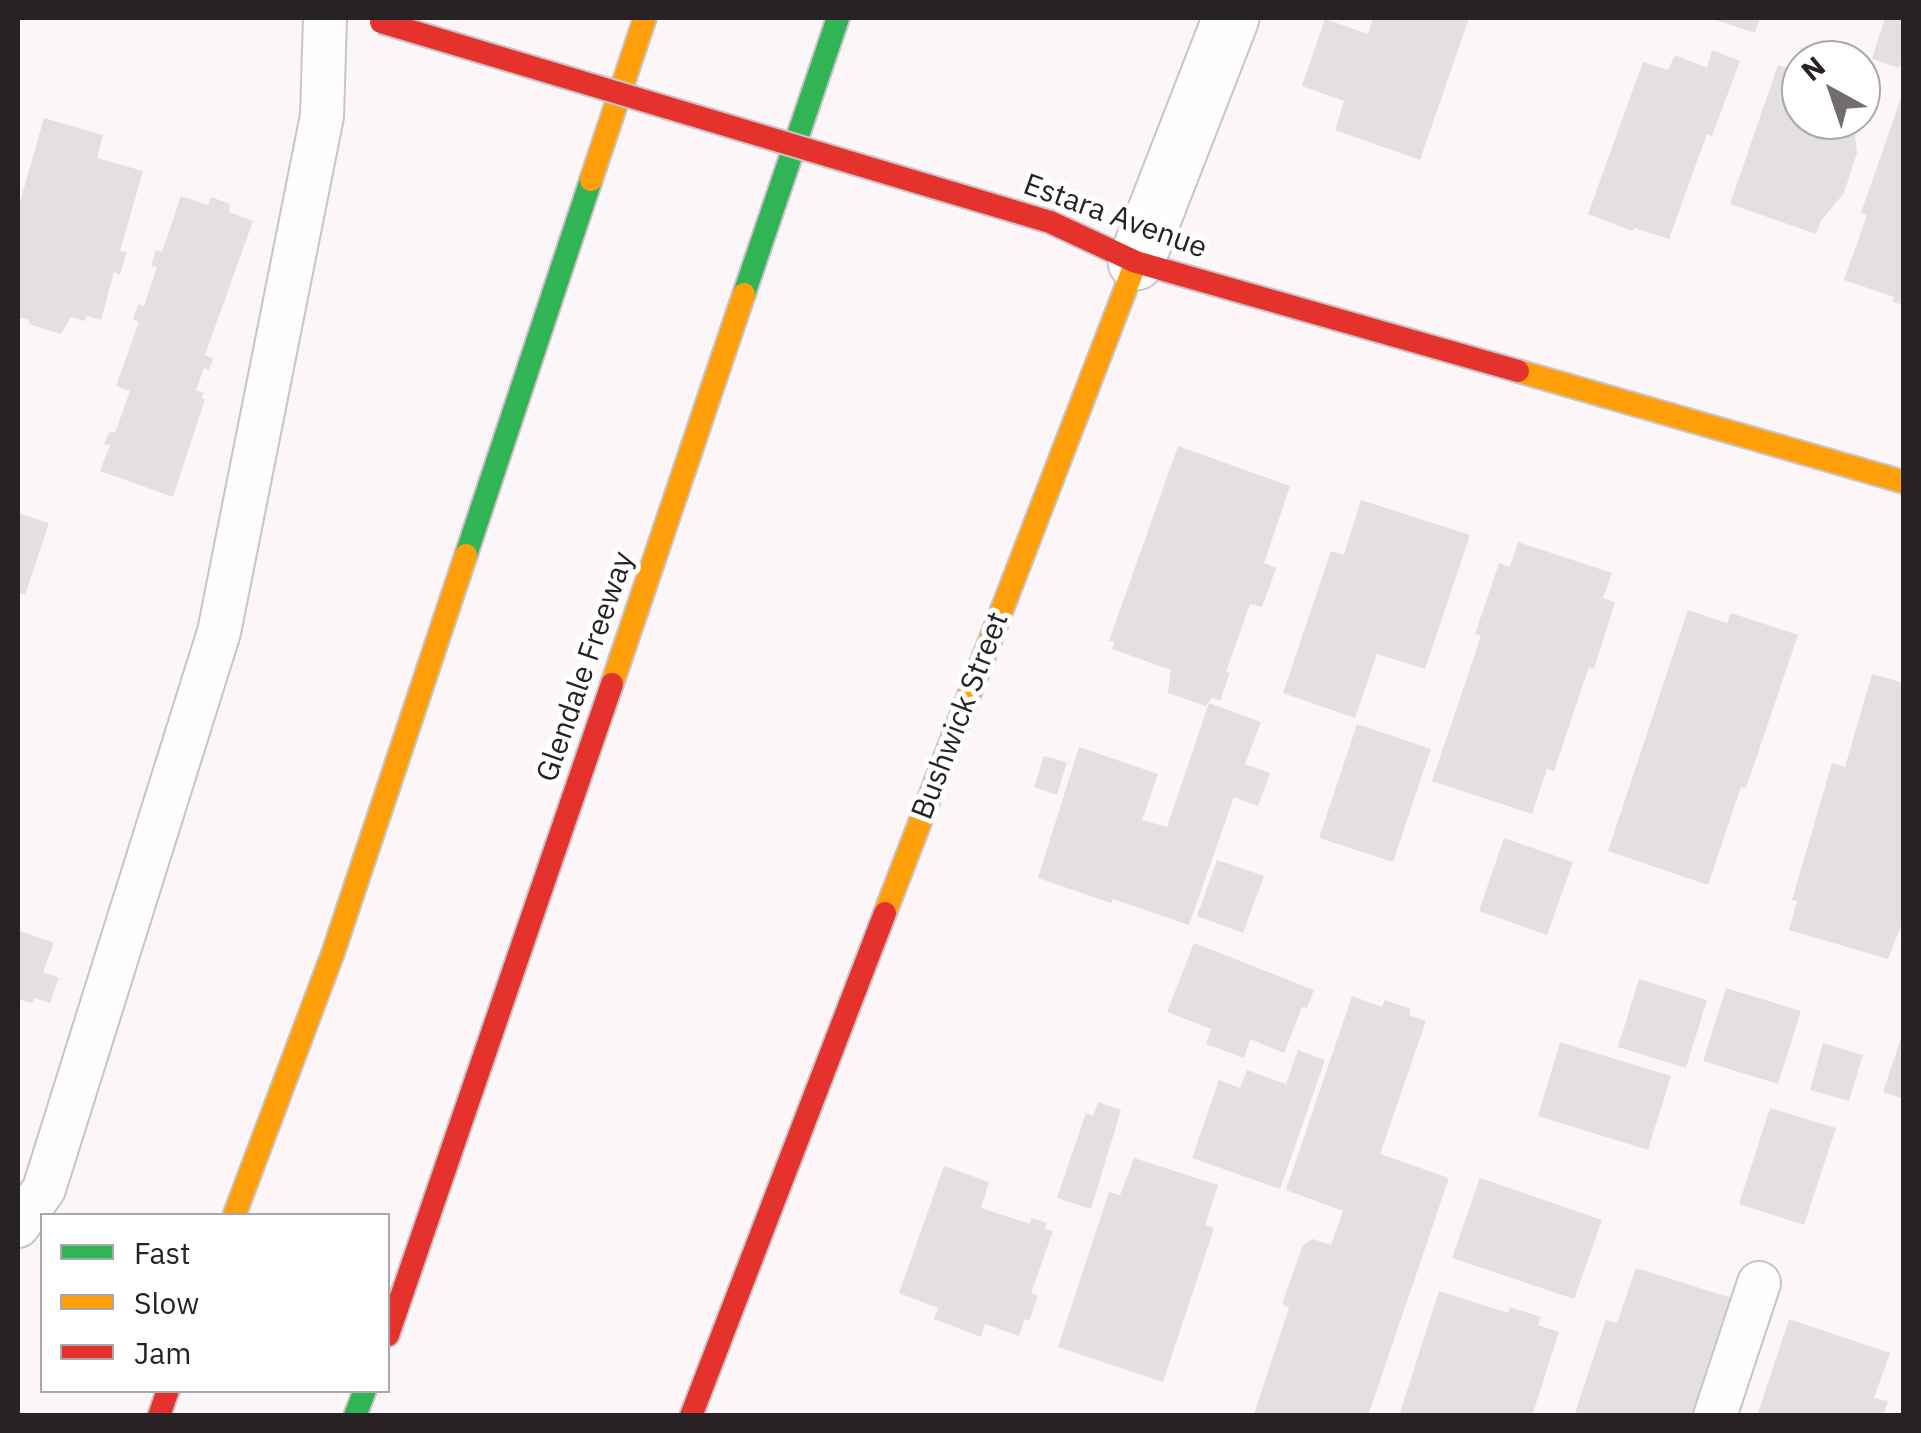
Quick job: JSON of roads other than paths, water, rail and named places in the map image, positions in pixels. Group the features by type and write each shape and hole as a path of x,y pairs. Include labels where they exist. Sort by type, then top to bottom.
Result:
{"main road":[{"path":"235,1213 332,953 645,18"},
{"name":"Glendale Freeway","path":"390,1329 838,18"},
{"name":"Estara Avenue","path":"374,20 1050,222 1136,262 1904,482"},
{"name":"Bushwick Street","path":"691,1416 1136,262"}],"street":[{"name":"Bushwick Street","path":"1136,262 1231,18"}],"lane":[{"path":"18,1226 44,1189 219,632 322,116 325,18"},
{"path":"1715,1416 1759,1282"}]}
